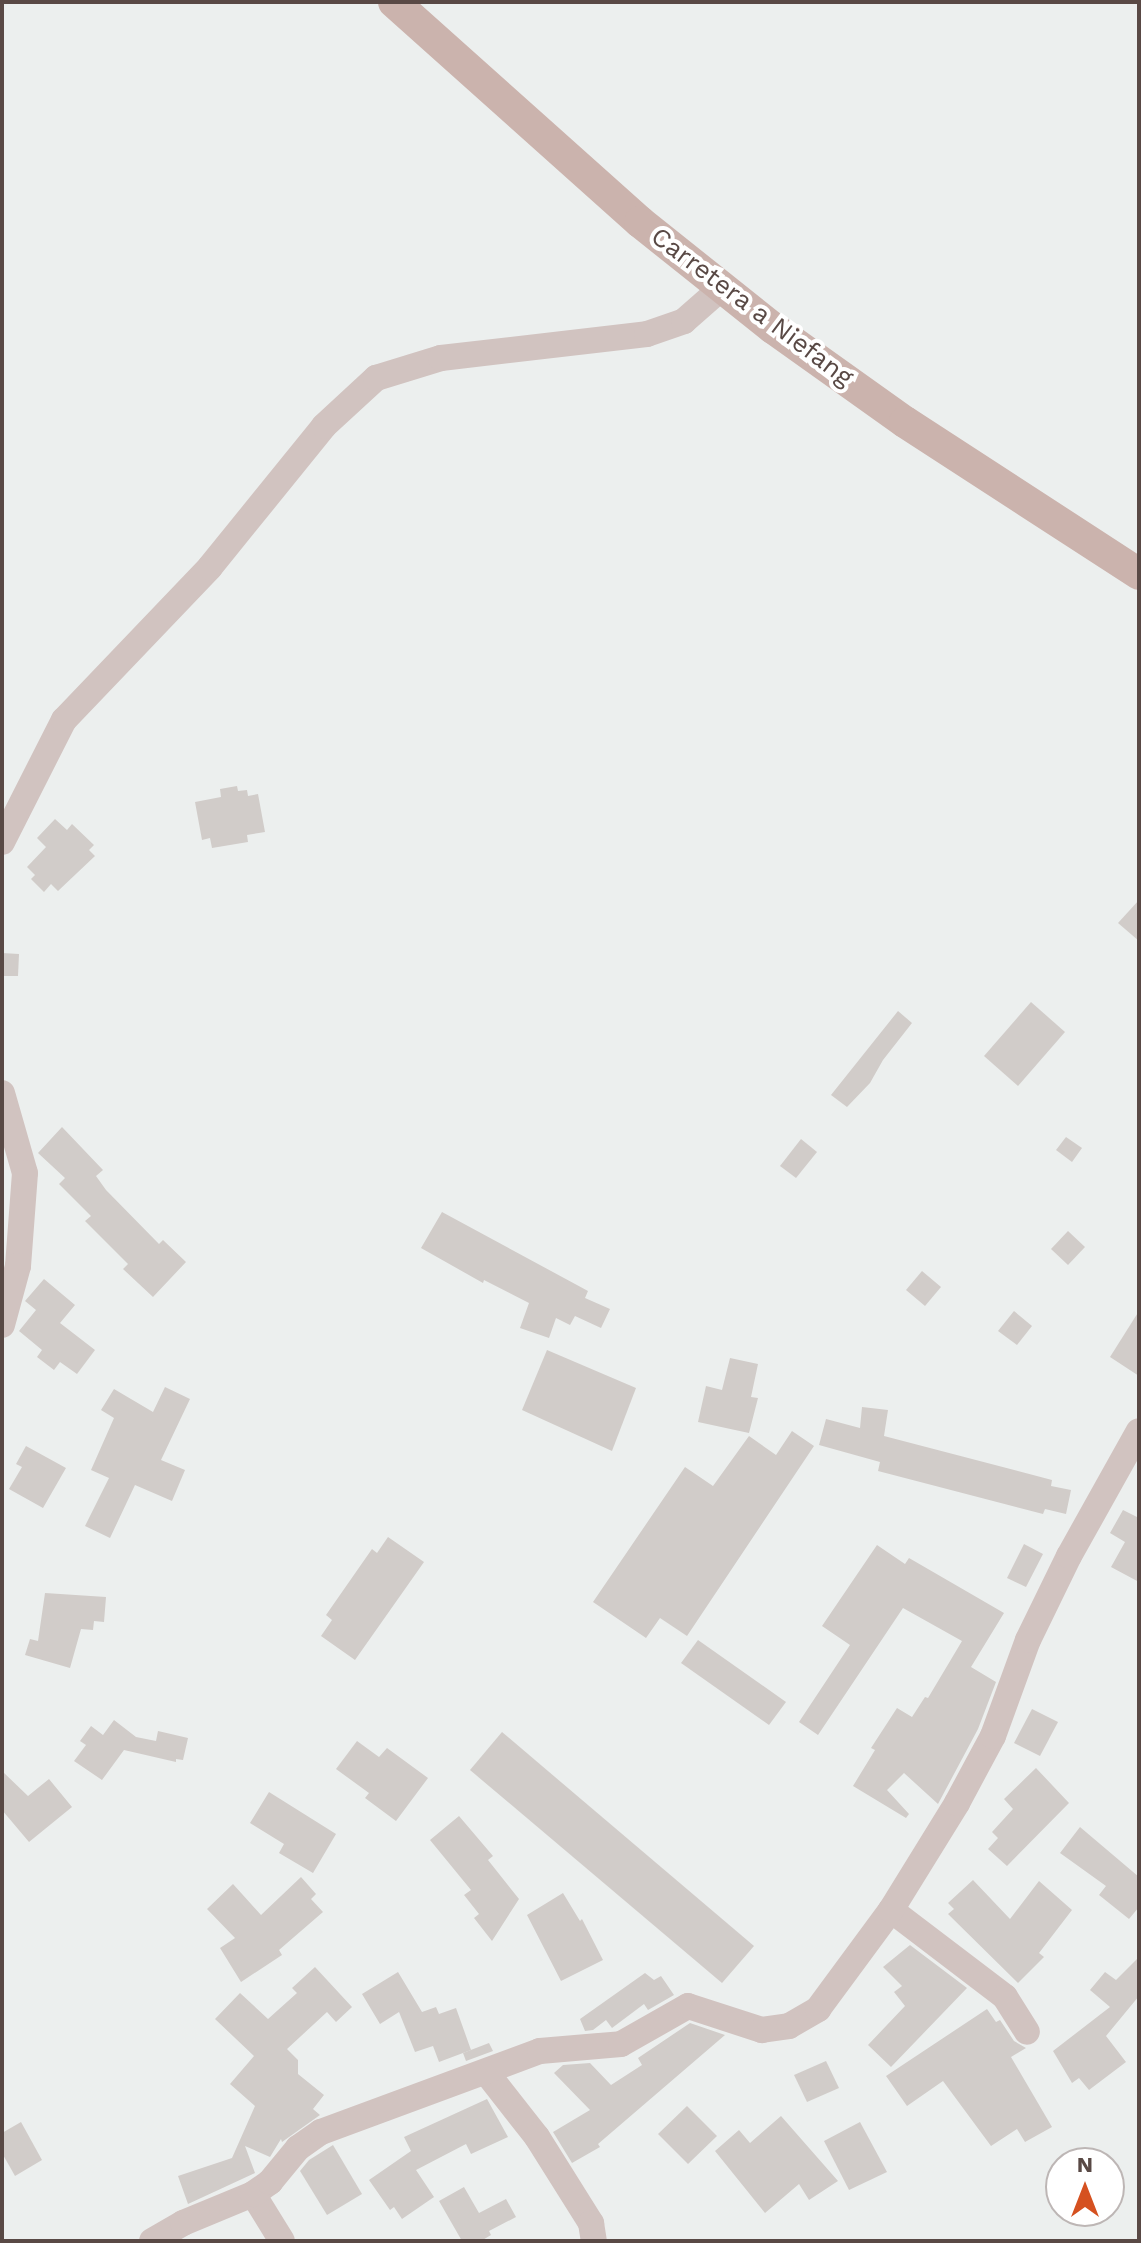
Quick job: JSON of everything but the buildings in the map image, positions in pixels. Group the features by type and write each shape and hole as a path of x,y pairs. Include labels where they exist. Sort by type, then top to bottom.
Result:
{"main road":[{"name":"Carretera a Niefang","path":"394,2 640,222 773,328 905,422 1139,574"}],"street":[{"path":"2,842 64,720 210,567 324,426 376,378 441,358 647,334 684,321 724,286"},
{"path":"2,1093 25,1173 18,1266 2,1325"},
{"path":"152,2241 183,2223 253,2194 270,2182 298,2148 321,2132 486,2072 555,2048 621,2044 688,2006 762,2030 789,2026 818,2009 891,1910 993,1736 1028,1640 1069,1556 1139,1431"},
{"path":"891,1910 1005,1997 1027,2032"},
{"path":"486,2072 545,2149 591,2223 594,2241"},
{"path":"253,2194 282,2241"}]}
